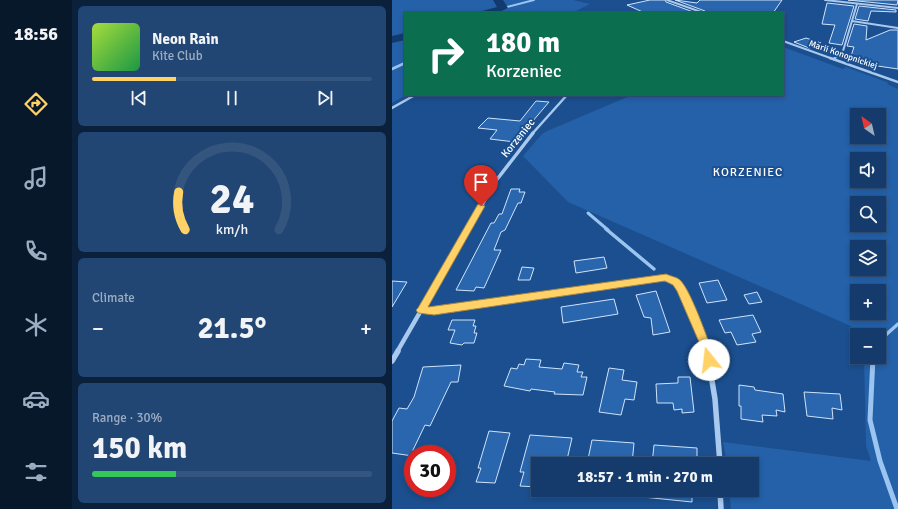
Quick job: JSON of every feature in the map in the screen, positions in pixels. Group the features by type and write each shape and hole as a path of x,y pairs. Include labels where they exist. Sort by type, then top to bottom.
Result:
{"street":[{"path":"667,0 701,12"},
{"path":"826,0 898,8"},
{"path":"876,6 877,0"},
{"path":"833,59 840,56 843,51 857,4"},
{"path":"852,21 898,28"},
{"name":"Marii Konopnickiej","path":"784,41 898,82"},
{"path":"392,108 413,96"},
{"name":"Korzeniec","path":"392,361 495,182 533,133 566,96"},
{"path":"421,310 434,311 658,278 673,280 682,289 704,342 709,360 720,457"},
{"path":"720,497 721,509"}],"shaded area":[{"path":"392,0 573,0 590,4 574,12 404,12 404,96 392,103"},
{"path":"784,47 843,69 846,67 889,83 887,84 898,89 898,509 731,509 730,497 759,497 759,457 726,457 723,442 871,461 866,446 864,364 886,364 886,328 855,328 568,202 523,156 542,134 630,96 784,96"}],"building":[{"path":"650,0 665,0 666,2 693,12 643,12 627,5"},
{"path":"675,0 697,3 700,0 782,0 774,12 705,11"},
{"path":"848,0 898,0 897,5"},
{"path":"827,3 854,6 842,45 829,43 835,25 822,24"},
{"path":"859,6 896,10 896,12 871,11 868,21 855,19"},
{"path":"854,24 867,26 866,40 890,30 898,30 898,69 871,65 872,63 850,59 854,47 847,46"},
{"path":"806,38 821,43 809,48 794,42"},
{"path":"536,101 549,102 515,142 490,139 497,130 478,128 488,118 520,121"},
{"path":"511,189 520,189 519,192 525,192 521,203 518,203 505,230 501,232 494,250 501,250 484,288 476,287 474,291 456,290 491,223 494,223 499,214 502,214"},
{"path":"604,257 607,268 576,273 574,261"},
{"path":"522,267 534,268 530,280 518,280"},
{"path":"718,280 727,300 707,303 699,283"},
{"path":"392,281 407,282 392,307"},
{"path":"656,291 670,332 653,335 651,318 644,317 636,295"},
{"path":"757,292 762,302 749,304 744,295"},
{"path":"614,299 618,314 563,323 561,307"},
{"path":"753,315 761,332 752,334 756,342 737,345 731,332 725,333 719,320"},
{"path":"452,320 475,320 473,326 476,326 474,333 477,333 474,343 464,343 462,345 450,343 455,330 448,330"},
{"path":"526,359 541,360 539,367 562,369 564,363 579,365 577,372 583,372 581,377 587,377 583,395 554,394 555,392 531,389 530,391 504,386 511,368 517,369 519,364 524,365"},
{"path":"461,365 458,382 451,382 430,426 425,425 415,445 404,445 404,455 392,453 392,421 399,408 407,409 414,397 423,367"},
{"path":"609,368 624,370 622,380 637,382 634,400 625,399 621,415 599,412"},
{"path":"678,377 690,377 694,412 682,413 682,409 674,410 673,403 657,403 656,384 678,383"},
{"path":"739,385 754,387 755,390 783,394 785,412 776,410 777,416 762,415 763,422 741,419 741,406 739,406"},
{"path":"804,392 840,394 842,410 832,408 833,419 807,416"},
{"path":"489,431 510,433 495,483 476,482 481,468 478,468"},
{"path":"530,435 572,438 568,457 531,457 531,487 520,486 524,472 520,472"},
{"path":"592,440 634,443 633,457 588,457"},
{"path":"654,445 697,448 697,457 653,457"},
{"path":"643,497 692,497 692,502"}],"waterway":[{"path":"489,12 503,8 498,0"},
{"path":"503,8 534,0"},
{"path":"392,40 404,36"},
{"path":"392,69 404,63"},
{"path":"588,213 608,230"},
{"path":"606,229 654,269"},
{"path":"886,335 898,324"},
{"path":"873,364 870,420 880,461 897,509"}],"district":[{"name":"KORZENIEC","path":"748,172"}],"route":[{"path":"481,206 421,310 434,311 666,278 676,282 682,289 704,342 709,360"}]}
